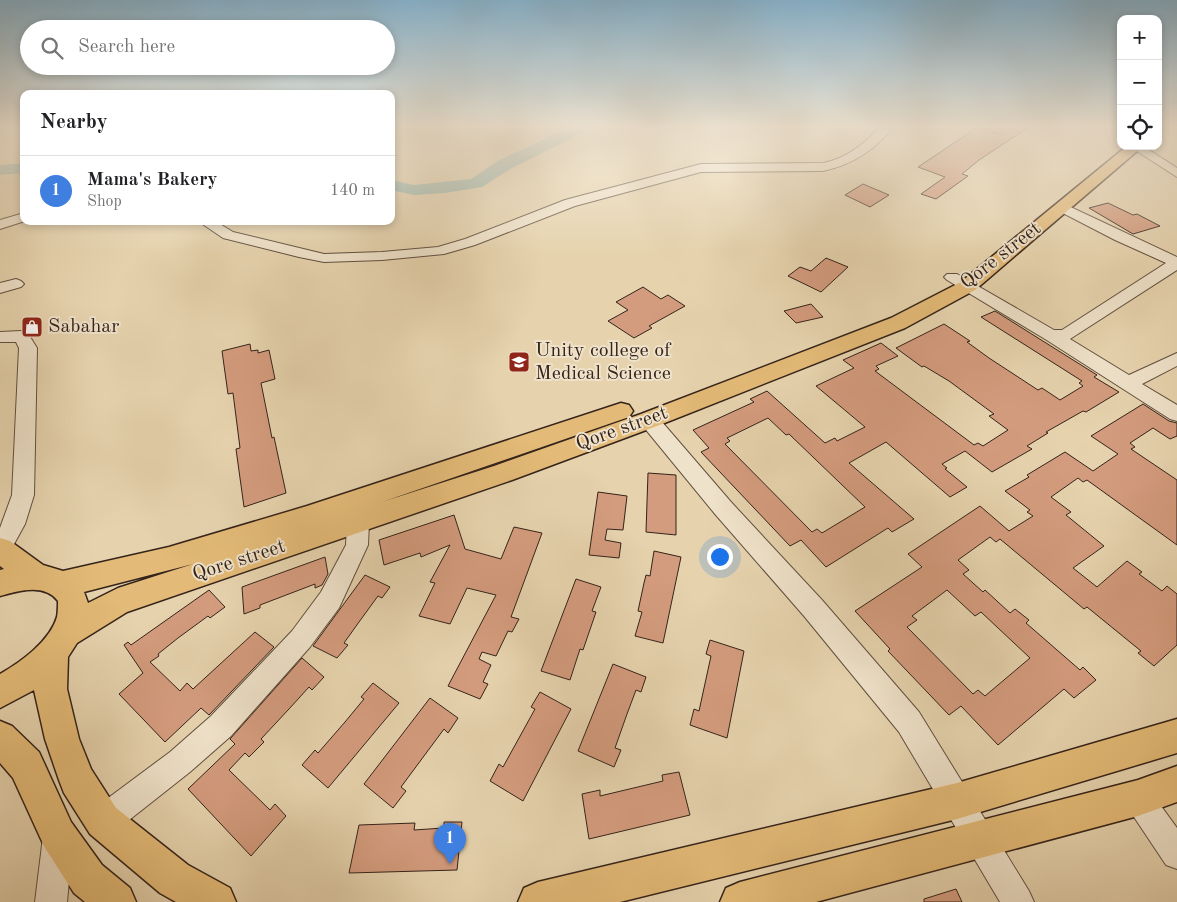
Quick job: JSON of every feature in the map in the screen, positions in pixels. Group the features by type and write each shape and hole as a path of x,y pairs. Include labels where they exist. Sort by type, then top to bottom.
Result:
{"main road":[{"name":"Qore street","path":"0,583 11,579 49,580 169,559 307,517 664,397 875,318 923,294 960,282 1089,169"},
{"name":"Qore street","path":"58,643 118,602 503,473 868,336 960,282 1062,207 1108,169"},
{"path":"0,549 69,592 72,604 71,618 58,643 32,672 0,691"},
{"path":"58,643 50,689 62,739 77,780 103,821 174,879 216,902"},
{"path":"538,902 957,801 1177,736"},
{"path":"0,738 26,765 58,835 88,879 116,902"},
{"path":"740,902 1138,798 1177,784"}],"street":[{"path":"212,225 228,235 324,258 382,256 439,251 470,242 570,203 697,169"},
{"path":"1051,335 1066,335 1174,269 1062,207"},
{"path":"0,225 20,218"},
{"path":"960,282 1051,335 1177,414"},
{"path":"0,288 16,284"},
{"path":"0,337 21,336 28,348 23,496 14,524 0,549"},
{"path":"1129,383 1176,361"},
{"path":"648,420 723,508 813,608 909,722 1018,902"},
{"path":"103,821 180,762 221,726 302,639 330,600 357,545 358,522"},
{"path":"1138,798 1177,854"},
{"path":"51,902 58,835"}],"building":[{"path":"924,169 968,169 962,174 968,176 936,199 921,194 945,177"},
{"path":"863,184 889,195 870,207 845,195"},
{"path":"1108,203 1133,215 1137,214 1160,226 1133,234 1089,208"},
{"path":"826,258 848,267 821,292 788,276 800,267 811,271"},
{"path":"643,287 661,299 668,295 685,306 649,326 652,328 634,338 608,321 628,310 616,302"},
{"path":"811,304 823,317 796,323 784,311"},
{"path":"995,311 1097,375 1094,377 1119,392 1086,412 1083,411 1046,432 1048,433 1027,446 1032,449 992,472 965,451 942,464 947,468 945,469 967,487 950,497 886,442 849,463 914,519 892,532 888,528 826,567 801,540 790,546 701,452 709,448 693,430 754,402 750,399 767,391 825,443 835,438 837,441 865,427 816,386 854,368 843,360 881,343 898,356 876,366 879,369 875,371 974,445 978,443 983,446 1008,430 989,416 994,414 949,381 924,366 922,367 896,348 944,324 970,341 967,342 989,358 1038,390 1042,388 1060,400 1083,386 1079,383 1082,381 981,317","holes":["768,418 786,435 789,434 865,507 822,533 817,529 812,532 725,444 730,441 727,438"]},
{"path":"250,344 251,351 258,350 258,353 269,350 275,379 261,383 286,493 244,507 236,449 240,448 233,393 228,394 222,351"},
{"path":"1143,404 1169,421 1177,423 1177,436 1170,439 1153,428 1130,443 1135,447 1131,449 1177,480 1177,545 1087,480 1083,482 1078,478 1051,497 1071,512 1066,515 1104,546 1073,568 1097,587 1127,561 1142,572 1139,574 1162,591 1167,586 1177,594 1177,645 1154,666 1138,653 1141,651 1087,607 1084,609 1000,539 996,542 990,537 958,560 969,570 963,574 983,592 985,590 1010,613 1015,609 1029,620 1026,623 1080,670 1083,667 1096,680 1074,698 1064,689 998,745 961,706 949,715 888,651 890,649 855,611 922,567 908,554 980,506 1009,531 1033,516 1027,512 1030,510 1005,491 1065,452 1093,471 1118,454 1091,436","holes":["947,590 975,616 981,612 1030,658 985,696 978,690 973,694 907,627 917,620 912,616"]},
{"path":"648,473 676,475 676,535 646,532"},
{"path":"598,492 627,496 623,530 607,529 605,540 621,543 619,558 589,555"},
{"path":"454,515 465,549 501,559 514,527 542,533 511,617 519,619 512,632 508,631 496,656 482,652 479,659 491,665 483,682 488,684 480,699 448,686 496,595 467,588 450,624 419,616 435,583 430,582 450,545 421,557 420,553 384,565 379,540"},
{"path":"654,551 681,557 663,643 635,636 642,612 638,611 644,583 646,575 650,576"},
{"path":"325,557 328,574 322,585 315,588 315,584 260,605 260,608 244,614 242,587"},
{"path":"365,575 390,587 382,598 378,596 344,643 348,645 337,658 313,646"},
{"path":"576,579 601,587 592,611 596,612 583,650 580,649 570,680 541,671"},
{"path":"209,590 225,607 210,618 208,616 178,638 150,662 180,691 187,683 193,689 255,632 274,647 209,715 201,708 165,742 119,694 143,673 124,645 128,642 131,645"},
{"path":"710,640 744,651 727,738 690,725 694,709 699,711 711,656 706,654"},
{"path":"302,658 324,677 312,690 309,687 261,739 264,742 249,757 245,753 229,770 270,810 275,804 286,816 251,856 188,789 235,744 230,739"},
{"path":"613,664 646,677 641,692 636,690 627,714 615,748 621,750 614,767 578,751"},
{"path":"373,683 399,703 328,788 302,765 315,750 318,753 345,722 364,699 361,697"},
{"path":"540,692 571,709 523,801 490,781 499,764 503,767 535,709 531,707"},
{"path":"430,698 458,718 448,733 444,729 401,787 406,791 393,808 364,784"},
{"path":"679,772 690,815 589,839 582,794 600,790 600,796 663,781 662,775"},
{"path":"444,822 462,822 457,870 349,873 359,825 415,823 414,830 444,828"},
{"path":"956,889 962,902 924,902 924,899"}],"waterway":[{"path":"0,170 11,169"},
{"path":"395,186 414,190 476,183 498,169"}],"place":[{"name":"Sabahar","path":"32,327"},
{"name":"Unity college of Medical Science","path":"519,362"},
{"name":"Mama's Bakery","path":"450,864"}]}
